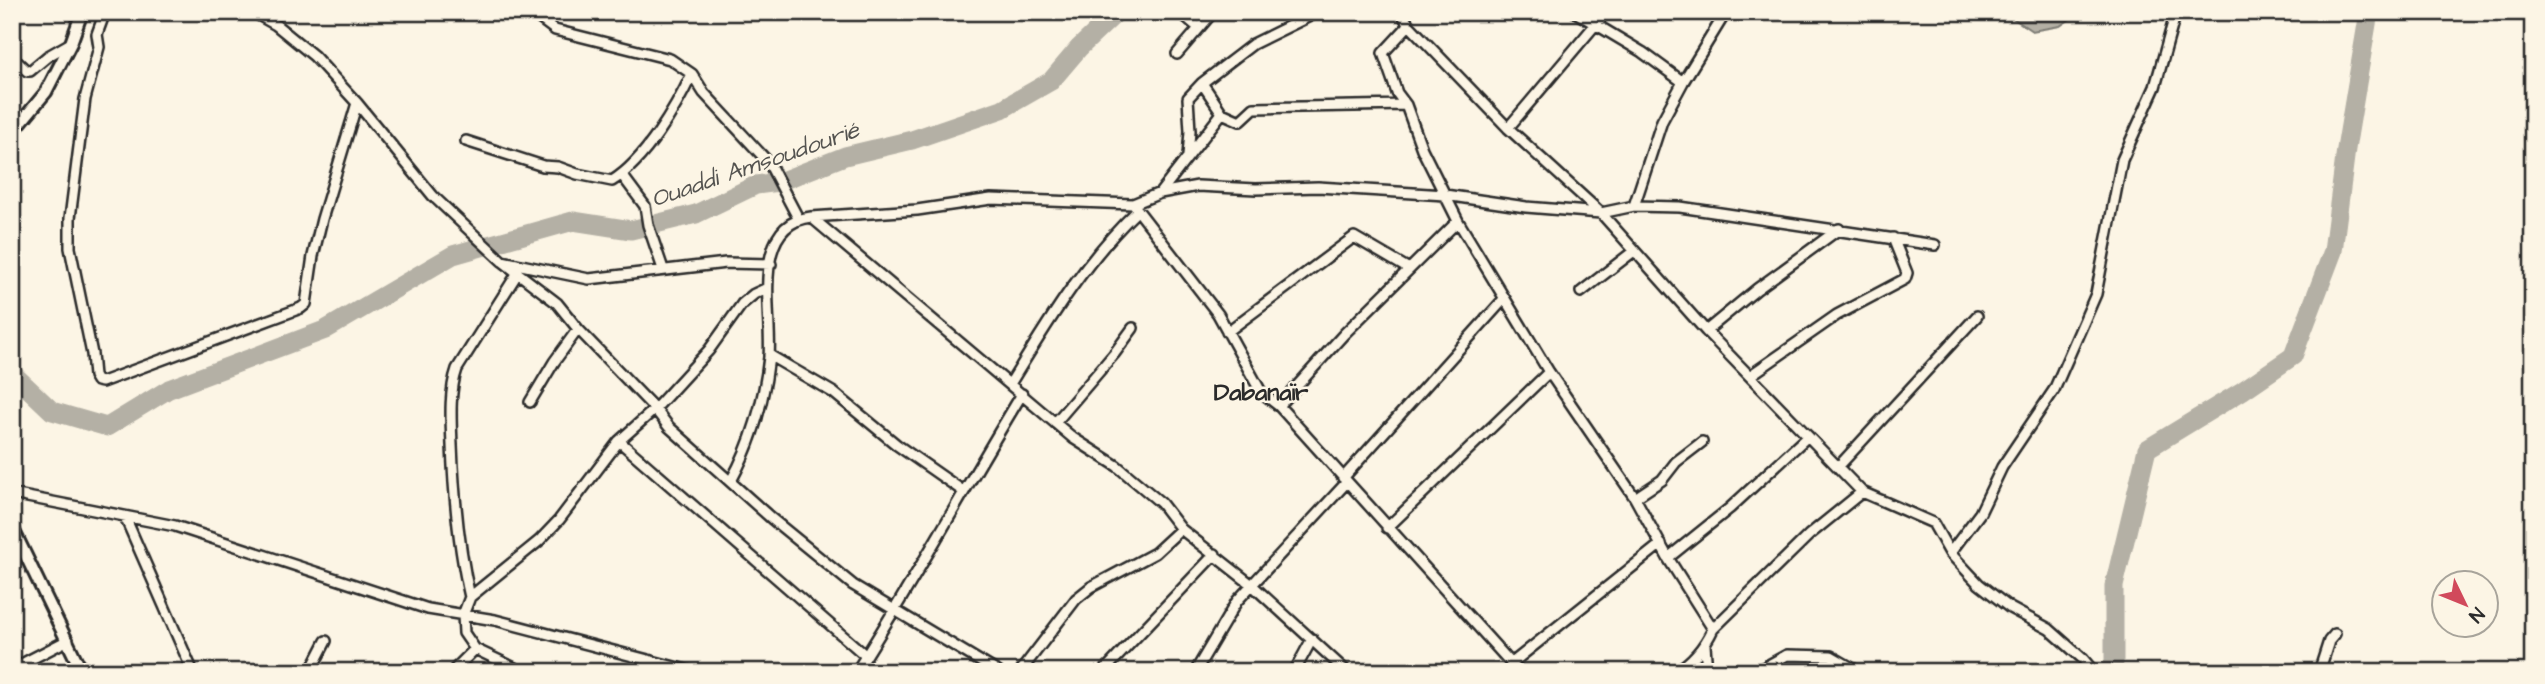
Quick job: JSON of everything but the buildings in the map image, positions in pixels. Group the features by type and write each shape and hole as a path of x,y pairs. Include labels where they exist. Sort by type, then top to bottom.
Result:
{"street":[{"path":"12,133 46,92 71,43 82,12"},
{"path":"104,12 97,34 99,47 85,99 70,218 70,248 97,381 102,382 306,304 322,219 357,103"},
{"path":"253,12 276,25 314,56 357,103 433,196 517,274 557,303 669,427 853,585 998,672"},
{"path":"531,12 555,30 670,59 692,74 704,93 769,163 798,219"},
{"path":"1180,12 1199,28"},
{"path":"1177,54 1213,12"},
{"path":"1188,156 1188,98 1226,62 1253,44 1306,15 1318,12"},
{"path":"1401,12 1409,25 1508,128 1601,213 1706,331 1862,492 1933,523 1950,553 1979,584 2010,608 2049,629 2084,659 2094,672"},
{"path":"1575,12 1642,52 1683,82"},
{"path":"1508,128 1606,12"},
{"path":"1634,206 1662,121 1726,12"},
{"path":"1950,553 1980,513 2002,467 2054,390 2096,294 2122,160 2155,87 2176,12"},
{"path":"1409,25 1383,53 1397,93 1406,105 1422,149 1458,221 1549,372 1635,498 1668,558 1713,629"},
{"path":"12,57 30,71 48,56 71,43"},
{"path":"466,141 543,166 558,167 612,181 622,175 648,145 680,100 692,74"},
{"path":"1202,83 1222,113 1240,121 1254,108 1406,105"},
{"path":"1160,193 1222,113"},
{"path":"622,175 645,206 648,225 663,269"},
{"path":"1010,384 1058,306 1135,207 1160,193 1198,186 1256,189 1318,187 1445,195 1601,213 1634,206 1681,207 1935,245"},
{"path":"732,481 744,458 763,395 769,355 767,288 780,231 798,219 811,217 917,210 991,199 1135,207 1218,314 1261,392 1279,406 1519,672"},
{"path":"811,217 1073,438 1117,466 1161,503 1181,529 1252,585 1347,672"},
{"path":"1279,406 1344,334 1458,221"},
{"path":"1706,331 1756,289 1839,229"},
{"path":"1227,332 1354,237 1409,269"},
{"path":"1751,375 1837,315 1905,279 1907,273 1893,238"},
{"path":"1581,292 1634,251"},
{"path":"501,260 589,279 726,263 771,264"},
{"path":"470,597 460,554 454,500 451,424 453,381 457,369 517,274"},
{"path":"523,672 475,649 464,633 463,615 470,597 539,541 559,520 619,442 655,409 709,350 742,304 767,288"},
{"path":"1195,672 1237,601 1504,299"},
{"path":"1838,467 1977,316"},
{"path":"1055,423 1114,355 1133,328"},
{"path":"530,402 578,329"},
{"path":"769,355 834,393 897,445 963,491"},
{"path":"1387,528 1549,372"},
{"path":"856,672 895,611 1022,394"},
{"path":"1668,558 1730,508 1808,436"},
{"path":"619,442 866,656"},
{"path":"1635,498 1662,480 1676,462 1702,442"},
{"path":"1675,672 1705,645 1713,629 1809,535 1862,492"},
{"path":"12,494 175,526 428,609 495,620 694,672"},
{"path":"125,517 193,672"},
{"path":"12,527 82,672"},
{"path":"1020,672 1076,598 1091,587 1155,553 1181,529"},
{"path":"1512,663 1661,544"},
{"path":"1103,672 1215,554"},
{"path":"2319,672 2329,641 2335,634"},
{"path":"1294,672 1312,639"},
{"path":"12,668 68,640"},
{"path":"310,672 326,641"},
{"path":"1705,645 1707,672"},
{"path":"452,672 475,649"},
{"path":"1756,672 1787,655 1831,656 1859,672"}],"shaded area":[{"path":"2004,12 2080,12 2060,26 2032,31"}],"waterway":[{"name":"Ouaddi Amsoudourié","path":"12,373 52,411 107,427 169,389 325,330 453,255 573,221 631,230 696,214 756,185 779,182 845,156 912,140 1002,109 1051,81 1079,48 1117,12"},
{"path":"2107,672 2114,663 2114,586 2147,449 2242,391 2293,356 2333,251 2346,149 2369,12"}],"district":[{"name":"Dabanaïr","path":"1261,392"}]}
